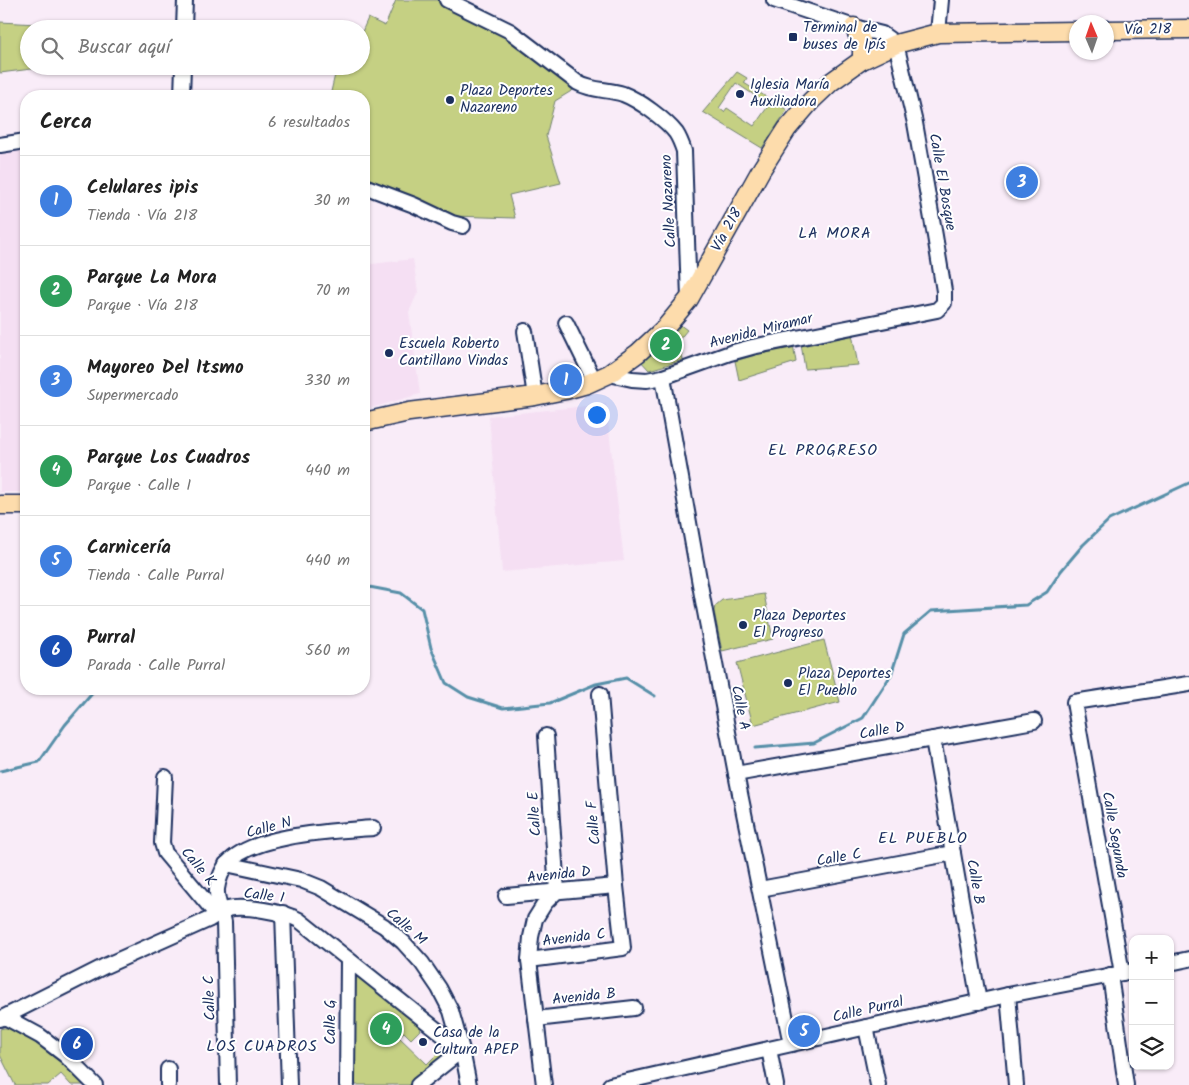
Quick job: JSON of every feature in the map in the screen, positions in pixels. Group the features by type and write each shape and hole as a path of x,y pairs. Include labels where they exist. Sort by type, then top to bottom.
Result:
{"main road":[{"path":"854,27 862,43 862,60"},
{"name":"Vía 218","path":"1114,30 1189,29"},
{"name":"Vía 218","path":"370,421 409,412 535,396 565,390 587,384 602,377 638,353 665,328 688,299 761,170 787,129 811,101 831,82 862,60 896,44 938,33 1069,31"},
{"path":"0,505 20,505"}],"street":[{"path":"184,0 184,20"},
{"name":"Calle Nazareno","path":"447,0 510,31 586,88 623,94 660,117 676,132 684,151 688,299"},
{"path":"774,0 854,27 882,34 896,44"},
{"path":"938,33 941,0"},
{"name":"Calle El Bosque","path":"896,44 915,123 944,291 944,303 936,310 922,313"},
{"path":"182,90 183,75"},
{"path":"0,145 20,142"},
{"path":"370,188 463,226"},
{"name":"Avenida Miramar","path":"602,377 647,380 663,377 752,347 922,313"},
{"path":"566,323 602,377"},
{"path":"525,331 535,396"},
{"name":"Calle A","path":"663,377 736,774 791,1044"},
{"name":"Calle Segunda","path":"1126,1085 1122,973 1074,702 1189,684"},
{"name":"Calle F","path":"600,694 623,948"},
{"name":"Calle D","path":"736,774 1034,721"},
{"name":"Calle E","path":"546,736 557,891"},
{"name":"Calle B","path":"933,739 979,1002"},
{"name":"Calle K","path":"165,777 162,843 165,853 219,912"},
{"name":"Calle N","path":"226,864 235,856 269,841 343,830 372,828"},
{"name":"Calle C","path":"760,889 953,853"},
{"path":"219,912 217,890 226,864"},
{"name":"Calle M","path":"226,864 301,880 321,888 384,926 422,962 439,988 451,1011 462,1050"},
{"name":"Avenida D","path":"506,896 616,886"},
{"path":"544,1085 529,960 535,919 545,902 557,891"},
{"name":"Calle I","path":"3,1018 105,966 210,919 219,912 230,908 242,908 283,913 299,920 462,1050"},
{"name":"Calle C","path":"219,912 224,922 228,1085"},
{"path":"283,913 289,1085"},
{"name":"Avenida C","path":"529,960 623,948"},
{"name":"Calle G","path":"347,1085 348,959"},
{"path":"1174,962 1189,959"},
{"name":"Calle Purral","path":"610,1085 1008,995 1122,973"},
{"path":"1008,995 1016,1085"},
{"name":"Avenida B","path":"536,1019 634,1008"},
{"path":"3,1018 40,1036 64,1055 95,1085"},
{"path":"866,1027 878,1085"},
{"path":"769,1049 776,1085"},
{"path":"418,1085 462,1050 469,1085"},
{"path":"168,1069 168,1085"}],"shaded area":[{"path":"20,148 20,492 0,492 0,151"},
{"name":"Escuela Roberto Cantillano Vindas","path":"413,259 418,292 409,312 420,394 370,408 370,264"},
{"path":"606,404 624,561 502,572 489,416"}],"green space":[{"path":"396,0 440,0 483,20 578,87 555,101 546,136 561,183 509,195 515,218 453,216 370,183 370,90 331,90 335,75 370,75 370,20 367,20 368,18 385,26"},
{"path":"0,22 20,23 20,70 0,73"},
{"path":"737,72 747,78 744,83 787,110 762,148 703,112","holes":["736,83 769,105 754,126 727,108 724,112 719,108"]},
{"path":"675,321 687,330 679,340 683,360 649,370 639,359"},
{"path":"852,334 858,365 805,369 801,344"},
{"path":"793,344 796,362 739,380 735,361"},
{"name":"Plaza Deportes El Progreso","path":"764,594 773,639 722,651 714,611 715,606 722,600"},
{"name":"Plaza Deportes El Pueblo","path":"824,640 840,702 753,725 737,663"},
{"path":"354,973 424,1026 411,1039 404,1032 399,1037 427,1064 445,1046 447,1053 444,1060 411,1085 351,1085"},
{"path":"9,1028 34,1041 61,1063 83,1085 71,1085 61,1074 48,1085 15,1085 0,1055 0,1029"}],"waterway":[{"path":"755,748 814,743 863,718 891,675 904,634 931,611 1026,605 1047,592 1061,571 1083,545 1109,520 1189,483"},
{"path":"370,587 401,593 422,609 431,648 446,683 468,697 503,708 550,703 596,684 626,678 655,696"},
{"path":"0,771 39,762 65,725 91,695"}],"place":[{"name":"Terminal de buses de Ipís","path":"793,37"},
{"name":"Iglesia María Auxiliadora","path":"740,94"},
{"name":"Plaza Deportes Nazareno","path":"450,100"},
{"name":"Mayoreo Del Itsmo","path":"1022,182"},
{"name":"Parque La Mora","path":"666,345"},
{"name":"Escuela Roberto Cantillano Vindas","path":"389,353"},
{"name":"Celulares ipis","path":"566,380"},
{"name":"Plaza Deportes El Progreso","path":"743,625"},
{"name":"Plaza Deportes El Pueblo","path":"788,683"},
{"name":"Parque Los Cuadros","path":"386,1029"},
{"name":"Carnicería","path":"804,1031"},
{"name":"Casa de la Cultura APEP","path":"423,1042"},
{"name":"Purral","path":"77,1044"}],"district":[{"name":"LA MORA","path":"835,233"},
{"name":"EL PROGRESO","path":"823,450"},
{"name":"EL PUEBLO","path":"923,838"},
{"name":"LOS CUADROS","path":"262,1046"}]}
